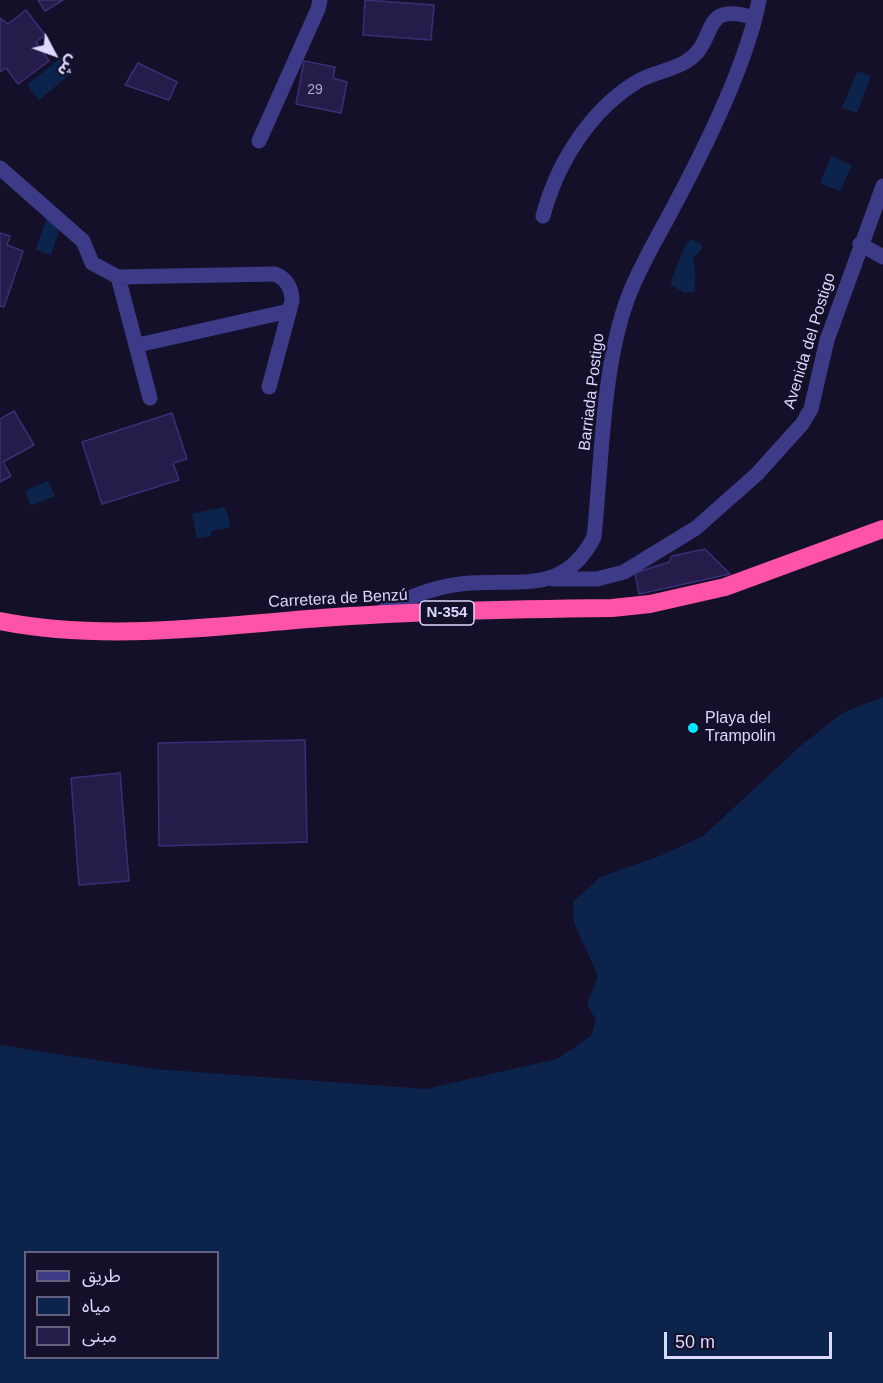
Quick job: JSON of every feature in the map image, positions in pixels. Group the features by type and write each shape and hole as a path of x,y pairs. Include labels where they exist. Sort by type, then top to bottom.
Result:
{"highway":[{"name":"Carretera de Benzú","path":"0,621 51,629 132,632 375,616 612,608 651,604 725,587 883,530"}],"street":[{"path":"259,141 320,0"},
{"name":"Barriada Postigo","path":"553,579 575,564 594,537 611,368 620,320 629,294 703,148 741,61 759,0"},
{"path":"543,216 553,183 570,151 581,135 619,96 641,79 687,61 697,52 711,22 720,13 732,9 755,18"},
{"path":"0,168 83,241 92,263 118,276 275,274 290,286 292,293 289,311 269,387"},
{"name":"Avenida del Postigo","path":"553,579 597,579 624,572 696,528 757,474 802,424 811,409 827,340 883,186"},
{"path":"860,244 883,257"},
{"path":"118,276 138,345 150,398"},
{"path":"138,345 289,311"},
{"path":"375,616 412,596 458,584 553,579"}],"water":[{"path":"63,56 74,71 39,100 27,85"},
{"path":"857,71 871,76 857,113 842,108"},
{"path":"831,156 852,165 840,191 820,183"},
{"path":"48,214 63,220 51,255 36,250"},
{"path":"690,239 701,244 702,248 693,259 695,291 684,293 670,284 683,250"},
{"path":"48,481 55,496 31,506 25,491"},
{"path":"225,507 231,527 211,531 211,536 197,539 192,514"},
{"path":"883,697 883,1383 0,1383 0,998 419,1040 587,1004 598,976 574,923 573,902 600,877 660,856 703,836 804,743 844,712"}],"pier":[{"path":"0,998 419,1040 587,1004 596,1020 591,1036 557,1059 426,1089 154,1069 0,1045"}],"building":[{"path":"38,0 63,0 45,11"},
{"path":"365,0 434,5 431,40 363,35"},
{"path":"26,10 45,35 36,42 49,61 18,84 6,68 0,72 0,18 8,24"},
{"path":"304,61 335,67 333,78 347,82 341,113 296,104"},
{"path":"138,63 177,82 169,100 125,85"},
{"path":"0,233 10,236 7,245 23,251 4,307 0,306"},
{"path":"14,411 34,445 3,462 11,476 0,482 0,419"},
{"path":"172,413 187,459 173,463 179,480 102,504 82,442"},
{"path":"705,549 730,574 639,594 635,573 669,562 672,556"},
{"path":"305,740 307,842 159,846 158,743"},
{"path":"120,773 129,881 79,885 71,778"}],"place":[{"name":"Playa del Trampolin","path":"693,728"}]}
